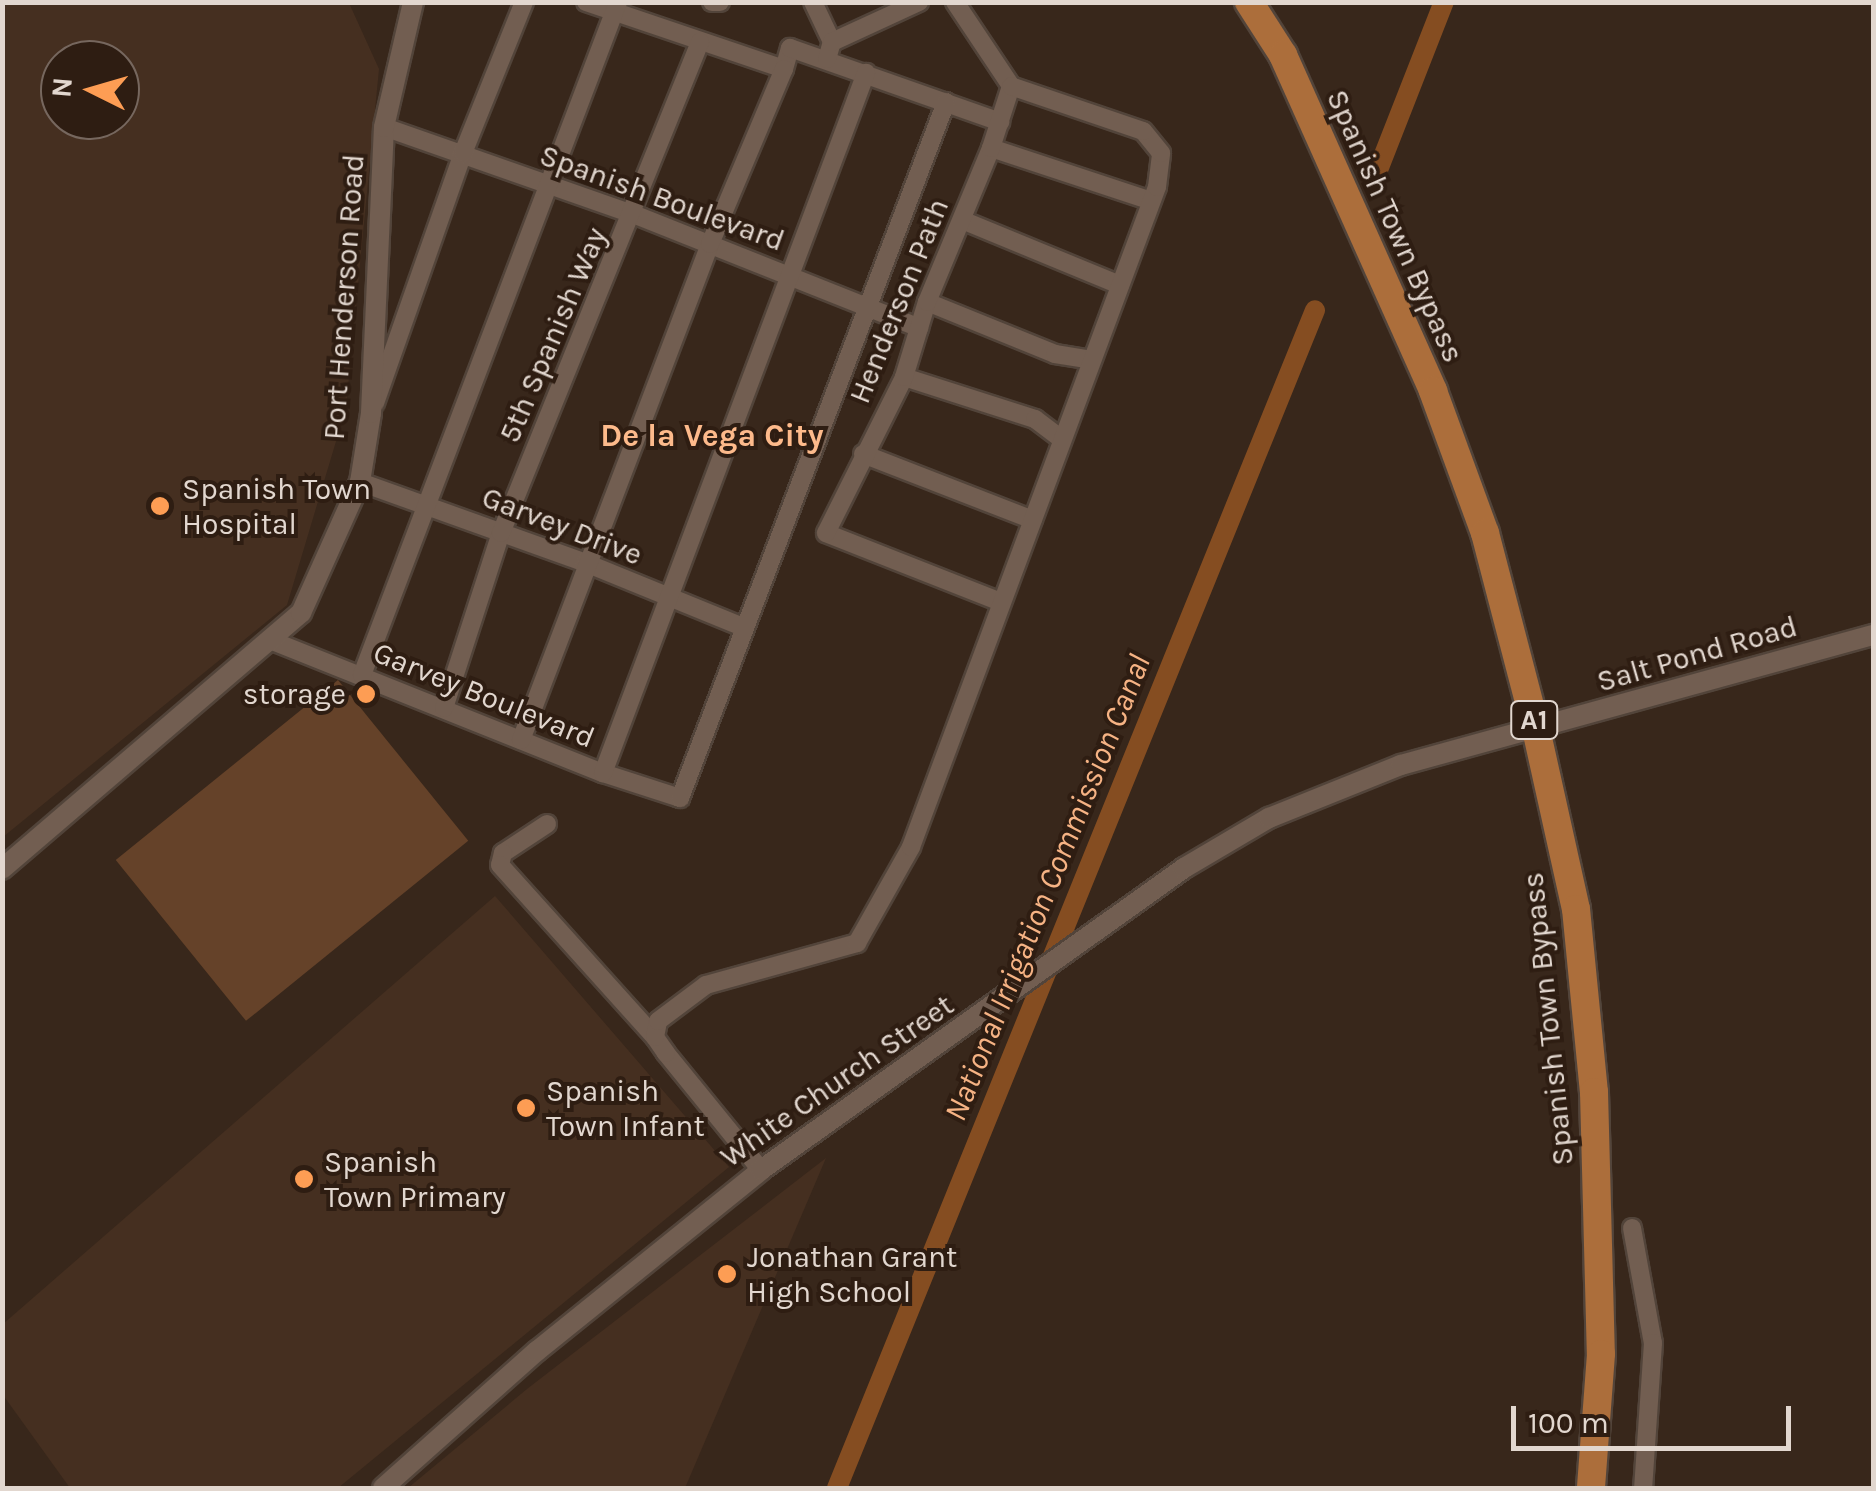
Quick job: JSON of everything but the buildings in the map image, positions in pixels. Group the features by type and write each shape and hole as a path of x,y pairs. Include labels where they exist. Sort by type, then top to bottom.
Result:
{"main road":[{"name":"Spanish Town Bypass","path":"1249,2 1283,56 1433,390 1486,533 1536,729 1576,909 1594,1092 1602,1354 1591,1488"}],"street":[{"name":"Port Henderson Road","path":"2,869 301,612 360,482 372,412 384,127 413,2"},
{"path":"372,412 463,153 524,2"},
{"path":"586,2 616,7 700,42 784,69"},
{"path":"813,2 829,51"},
{"path":"829,51 919,2"},
{"path":"655,1037 658,1021 706,986 857,943 911,847 1151,201 1160,153 1144,131 1012,86 955,2"},
{"path":"362,675 616,7"},
{"name":"5th Spanish Way","path":"444,708 501,533 700,42"},
{"path":"520,740 710,244 790,48 829,51 866,74 1000,122"},
{"path":"603,773 866,74"},
{"name":"Henderson Path","path":"1001,602 826,533 904,377 928,302 1012,86"},
{"path":"743,627 946,102"},
{"name":"Spanish Boulevard","path":"384,127 633,214 919,328"},
{"path":"991,148 1151,201"},
{"path":"962,220 1120,285"},
{"path":"928,302 1055,354 1092,360"},
{"path":"904,377 1034,419 1062,439"},
{"path":"863,454 1032,520"},
{"name":"Garvey Drive","path":"360,482 586,563 743,627"},
{"name":"Garvey Boulevard","path":"270,640 603,773 680,798 743,627"},
{"name":"Salt Pond Road","path":"1536,729 1874,635"},
{"name":"White Church Street","path":"383,1488 537,1351 760,1170 1184,868 1269,818 1400,765 1536,729"},
{"path":"548,824 503,853 500,865 655,1037 760,1170"},
{"path":"1632,1228 1654,1343 1643,1488"}],"shaded area":[{"name":"Spanish Town Hospital","path":"3,2 349,3 379,69 346,408 287,605 3,837"},
{"path":"338,680 468,841 246,1021 116,860"},
{"name":"Spanish Town Primary","path":"495,896 729,1167 338,1488 70,1488 3,1395 3,1324"},
{"name":"Jonathan Grant High School","path":"826,1158 685,1488 408,1488 527,1389"}],"waterway":[{"path":"1378,170 1444,2"},
{"name":"National Irrigation Commission Canal","path":"837,1488 1315,310"}],"place":[{"name":"Spanish Town Hospital","path":"160,506"},
{"name":"storage","path":"366,694"},
{"name":"Spanish Town Infant","path":"526,1108"},
{"name":"Spanish Town Primary","path":"304,1179"},
{"name":"Jonathan Grant High School","path":"727,1274"}],"district":[{"name":"De la Vega City","path":"712,436"}]}
